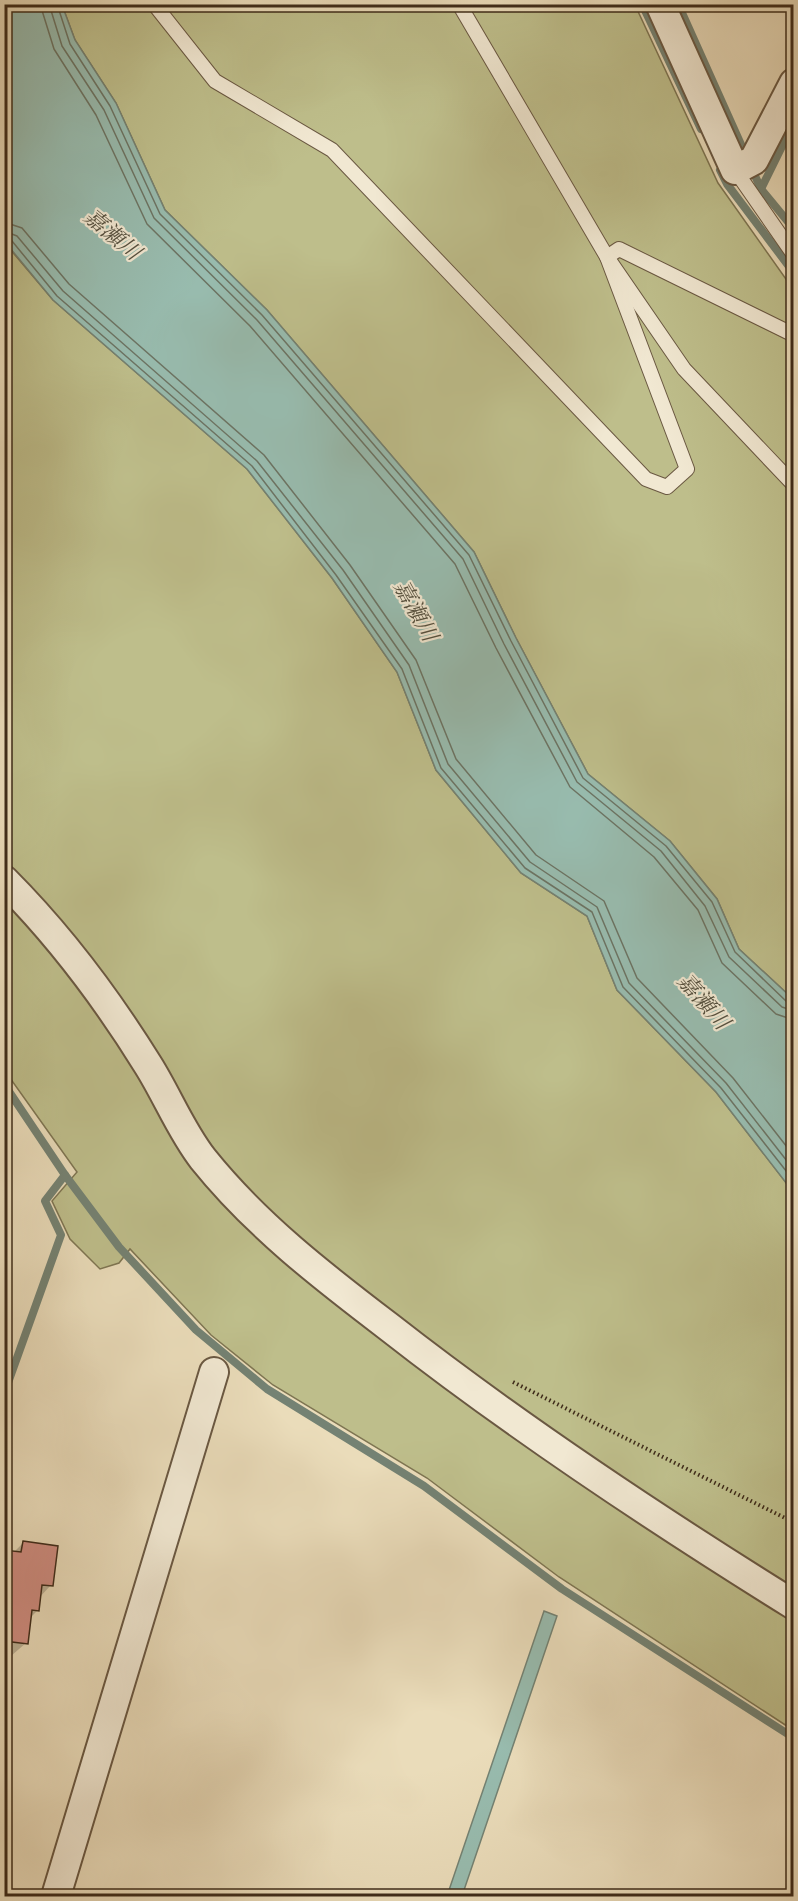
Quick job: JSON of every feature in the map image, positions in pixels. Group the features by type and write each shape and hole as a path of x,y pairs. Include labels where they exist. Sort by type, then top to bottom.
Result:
{"street":[{"path":"660,4 744,165"},
{"path":"744,165 794,83"},
{"path":"4,880 76,960 148,1064 202,1158 271,1233 441,1368 532,1435 659,1521 794,1605"},
{"path":"56,1896 214,1372"}],"lane":[{"path":"154,4 215,81 332,150 646,480 668,487 687,469 607,257"},
{"path":"459,4 607,257 684,369 794,485"},
{"path":"744,165 794,255"},
{"path":"607,257 619,249 794,335"}],"path":[{"path":"509,1380 794,1522"}],"green space":[{"path":"62,5 635,5 718,183 793,289 793,999 739,949 717,899 670,841 588,774 516,638 474,552 267,310 165,210 116,103 75,40"},
{"path":"4,242 53,300 247,469 332,578 397,672 436,770 521,873 587,916 617,990 716,1092 787,1184 793,1188 793,1730 559,1577 427,1478 273,1385 211,1335 130,1249 119,1263 100,1269 70,1239 52,1201 77,1172 5,1071"}],"water":[{"name":"嘉瀬川","path":"4,5 62,5 75,40 116,103 165,210 267,310 474,552 516,638 588,774 670,841 717,899 739,949 793,999 793,1188 787,1184 716,1092 617,990 587,916 521,873 436,770 397,672 332,578 247,469 53,300 5,242"},
{"path":"544,1611 557,1616 462,1896 447,1896"}],"building":[{"path":"23,1541 58,1546 53,1586 42,1585 39,1611 32,1610 28,1644 4,1641 4,1550 21,1552"}],"waterway":[{"path":"642,4 701,129"},
{"path":"678,4 761,189 794,229"},
{"path":"761,189 794,122"},
{"path":"720,170 727,184 794,273"},
{"path":"4,1084 65,1175 119,1247 196,1330 267,1389 424,1486 562,1589 794,1738"},
{"path":"4,1394 61,1235 45,1201 65,1175"}]}
